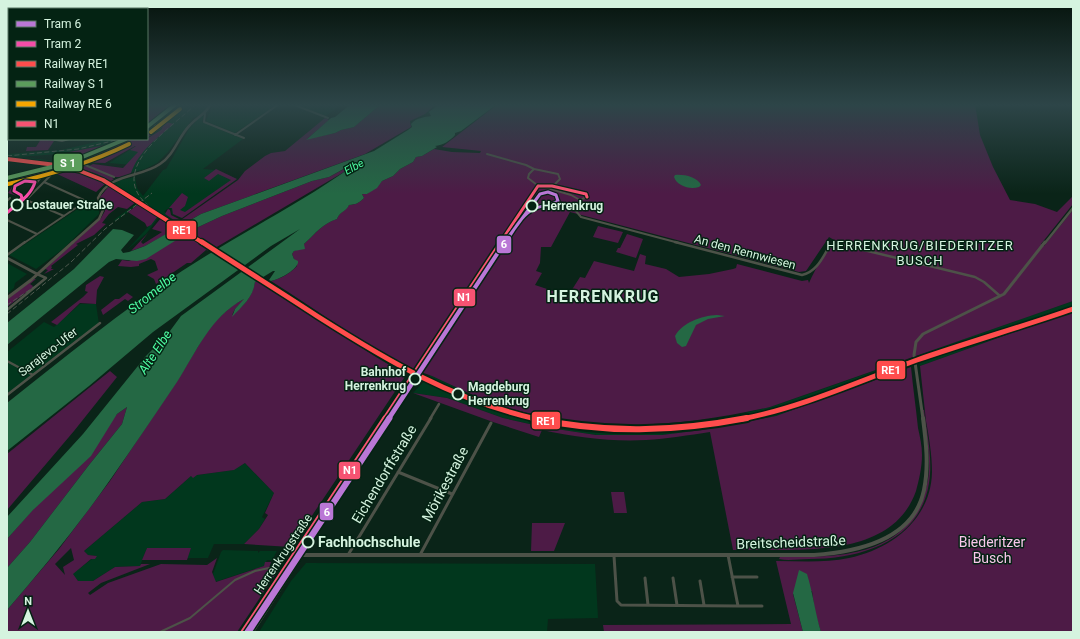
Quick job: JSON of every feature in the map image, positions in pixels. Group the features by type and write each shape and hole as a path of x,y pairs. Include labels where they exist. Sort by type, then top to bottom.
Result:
{"main road":[{"path":"7,298 37,274 99,219 103,210 99,200 99,195 104,188 113,182 152,168 163,162 182,134"}],"street":[{"path":"235,135 244,138"},
{"path":"487,154 525,164 534,169 559,174 560,180 552,186"},
{"path":"7,213 24,198 42,176 72,164 85,165 114,177"},
{"path":"534,169 529,174 528,178 540,186 571,195 580,200 585,199 587,195 552,186 540,186"},
{"path":"27,199 54,172"},
{"path":"7,255 86,200 44,182"},
{"name":"Herrenkrugstraße","path":"243,632 540,186"},
{"path":"7,201 10,198"},
{"path":"24,198 64,216"},
{"name":"An den Rennwiesen","path":"580,200 575,210 581,217 796,275 804,276 810,274 830,246 839,244 975,277 985,282 1000,296"},
{"name":"Breitscheidstraße","path":"294,555 814,555 848,552 878,543 901,527 918,505 927,475 926,451 914,355 915,345 920,337 927,332 1000,296 1007,291 1073,208"},
{"path":"7,220 38,234"},
{"path":"7,258 46,278 7,310"},
{"name":"Sarajevo-Ufer","path":"7,395 100,323"},
{"path":"7,361 33,375"},
{"name":"Eichendorffstraße","path":"347,556 439,404"},
{"name":"Mörikestraße","path":"420,556 491,423"},
{"path":"398,472 452,494"},
{"path":"728,555 738,606"},
{"name":"Herrenkrugstraße","path":"252,632 301,556"},
{"path":"614,556 618,603 623,605 762,606"},
{"path":"160,632 193,616 234,579 249,572 269,568"},
{"path":"732,577 757,577"},
{"path":"645,578 648,605"},
{"path":"673,578 676,605"},
{"path":"700,581 704,606"}],"shaded area":[{"path":"154,134 181,134 168,152 157,163 145,169 130,173 133,165 109,163 145,140 148,140 148,138"},
{"path":"186,134 231,134 243,139 203,169 216,170 237,179 181,218 172,214 171,208 167,209 164,212 166,212 165,214 178,223 173,227 159,217 146,234 127,250 158,216 139,204 116,221 114,220 137,203 111,185 121,180 135,177 137,188 143,196 163,170 166,169"},
{"path":"105,140 128,140 82,160 37,174 7,180 7,176 58,165 31,161 7,160 7,154 61,150","holes":["113,144 68,162 18,157 59,154"]},
{"path":"73,165 111,181 106,183 67,167"},
{"path":"91,200 94,200 99,210 99,214 63,249 36,269 9,255"},
{"path":"7,263 27,274 15,283 14,288 7,294"},
{"path":"1073,301 1073,311 920,366 918,355"},
{"path":"80,304 96,304 99,324 7,396 7,352 44,322 54,327"},
{"path":"344,328 410,367 406,375 338,333"},
{"path":"909,359 911,367 776,416 701,430 662,435 596,435 543,427 503,418 447,398 413,393 430,375 476,397 517,411 567,421 597,424 662,424 699,421 731,416 770,407"},
{"path":"245,463 274,493 262,517 265,519 259,529 244,544 214,544 208,558 187,558 191,548 147,548 140,566 115,567 93,581 78,581 72,574 96,556 88,555 84,551 142,502 165,499 191,476 233,470"},
{"path":"223,550 258,551 258,553 260,551 277,551 272,560 267,560 264,566 215,582 213,574"},
{"path":"306,563 595,564 598,618 548,619 547,632 259,632 291,581"}],"green space":[{"path":"155,134 162,134 143,152 134,165 131,173 119,177 113,177 112,178 114,179 111,181 97,174 74,166 81,165 87,167 93,164 123,168 138,152 130,150 136,146 105,163 78,162 128,140 148,140 148,138"},
{"path":"306,134 313,134 307,139 331,134 399,134 365,154 201,214 181,225 165,214 168,209 170,210 171,215 181,220 238,180 245,171 265,156 271,153 285,151"},
{"path":"459,134 980,134 993,167 1010,200 1035,204 1057,212 1073,196 1073,204 1041,244 1044,246 1073,210 1073,301 770,407 739,414 675,423 611,425 547,418 516,410 474,395 415,370 374,348 271,281 278,279 292,271 297,266 292,254 294,251 304,247 304,244 319,229 327,223 337,219 349,205 355,204 364,198 362,194 367,194 382,181 393,176 400,169 413,162 416,157 422,156 434,149 452,152 480,153 481,151 442,147","holes":["570,212 799,272 806,271 829,237 834,240 836,245 832,247 824,256 809,283 808,280 802,281 737,264 736,268 733,269 709,274 679,277 666,269 645,264 646,256 640,254 634,271 594,261 585,278 580,277 568,296 535,285 542,273 536,271 540,263 541,247 551,247"]},
{"path":"40,140 54,141 48,150 26,151 27,147 36,147"},
{"path":"116,143 68,162 54,160 59,154"},
{"path":"67,167 106,183 96,192 55,173"},
{"path":"346,168 345,170 349,169 210,251 206,250 191,263 187,263 156,284 154,279 147,275 158,270 155,261 151,259 139,264 139,266 118,266 122,260 129,261 184,236 194,229 222,216 312,181 329,177"},
{"path":"216,169 237,179 182,218 173,214 172,208 169,208 182,193 188,197 185,206 180,210 185,212 231,180 218,174 209,181 204,178"},
{"path":"51,170 40,176 35,181 28,180 18,184 11,191 17,196 8,193 15,182 19,181 20,177"},
{"path":"110,185 136,202 127,209 118,207 109,214 102,223 106,224 94,235 76,244 78,245 51,266 51,269 54,269 44,274 48,270 45,269 101,218 105,211 100,197"},
{"path":"139,204 158,216 151,225 147,227 145,223 128,212"},
{"path":"161,218 176,229 145,246 131,251 148,233 141,242 143,244 162,232 152,229"},
{"path":"598,226 623,232 618,243 593,237"},
{"path":"627,234 643,239 636,258 616,252 618,248 620,248"},
{"path":"100,276 104,277 97,290 96,304 80,303 57,325 51,322 83,297 88,292 85,291 86,285"},
{"path":"36,279 30,284 33,286 32,288 7,307 7,299"},
{"path":"258,281 406,375 291,547 244,544 259,529 268,515 265,513 274,493 245,463 234,470 197,475 193,478 191,476 165,499 142,502 84,551 88,555 97,556 73,574 78,581 93,581 115,567 150,564 101,583 88,593 90,595 108,583 161,564 207,565 217,558 212,572 216,582 264,566 265,562 271,562 269,568 277,572 237,632 7,632 7,610 59,549 110,481 177,381 211,325 233,305 246,298 235,309 232,315 241,308 247,301 255,282","holes":["71,548 74,560 63,567 65,575 55,564"]},
{"path":"127,293 133,297 128,301 125,299 103,315 101,310 115,299 119,299"},
{"name":"Biederitzer Busch","path":"1073,311 1073,632 821,632 815,613 812,591 793,594 803,632 604,632 603,625 791,624 776,561 831,561 865,554 894,539 906,529 917,517 925,504 930,489 932,466 920,366"},
{"path":"911,367 922,460 916,491 906,511 891,526 874,536 854,543 811,549 768,550 766,547 761,547 760,550 733,550 710,432 662,439 620,440 568,435 542,430 539,437 413,393 447,398 503,418 543,427 596,435 662,435 702,430 776,416"},
{"path":"110,371 117,377 74,431 7,510 7,454"},
{"path":"127,407 122,424 30,542 7,568 7,539 117,414"},
{"path":"922,410 924,410 929,446 930,474 923,503 914,520 901,533 885,543 867,551 828,558 790,560 779,559 780,557 818,557 856,552 874,547 891,538 905,527 917,511 928,481 928,448"},
{"path":"611,492 624,492 627,513 614,513"},
{"path":"532,523 565,523 554,551 531,551"},
{"path":"147,548 191,548 187,560 142,560"}],"water":[{"path":"313,134 332,134 306,140"},
{"path":"402,134 455,134 449,141 435,146 437,147 422,156 416,157 413,162 400,169 393,176 382,181 377,188 367,194 362,194 364,198 362,200 349,205 337,219 323,226 304,244 305,249 294,251 292,254 298,263 291,272 283,277 271,281 269,280 275,271 273,271 255,282 252,293 232,317 235,309 244,299 232,306 222,315 205,336 177,382 98,497 7,610 7,568 30,542 122,424 127,407 117,414 91,456 33,510 7,539 7,517 83,434 146,356 167,335 181,316 300,229 271,246 153,332 89,386 7,451 7,403 93,335 159,286 309,195 350,168 347,167 329,177 312,181 222,216 194,229 146,259 137,261 116,259 109,262 7,345 7,323 74,269 113,229 122,230 134,235 121,250 123,253 129,252 145,246 201,214 374,151"},
{"path":"675,175 690,177 697,180 701,185 699,187 692,188 681,185 674,177"},
{"path":"717,315 725,316 708,319 696,325 686,346 682,347 677,343 675,336 678,331 688,323 699,318"},
{"path":"799,570 807,574 821,632 803,632 793,593"}],"pier":[{"path":"215,248 264,279 261,282 212,250"}],"tram line":[{"name":"2","path":"25,181 35,182 34,186 24,199 7,213 22,198 21,195 14,191 15,186 25,181"},
{"path":"17,193 14,190 15,187 22,183 33,183 34,186 32,189"},
{"name":"6","path":"548,192 556,195 558,201 551,205 535,208 528,213 499,251 540,194 548,192"},
{"path":"535,209 554,203 556,198 552,193"},
{"name":"6","path":"247,632 499,251"},
{"name":"6","path":"249,632 499,251"}],"railway":[{"path":"142,200 134,184 135,171 141,158 161,134"},
{"path":"7,156 78,149 117,140"},
{"path":"142,200 152,193"},
{"path":"7,314 70,263 105,229 142,200"},
{"path":"142,200 151,208 174,223"},
{"path":"7,305 37,285"}],"rail line":[{"name":"RE1","path":"7,159 32,161 68,167 103,180 371,350 418,376 465,397 513,413 561,424 610,429 660,430 712,424 765,414 823,396 937,353 1073,309"}],"transit line":[{"path":"7,178 68,163 124,140"},
{"path":"8,184 70,168 100,158 129,144"},
{"name":"N1","path":"538,186 552,186 586,194 587,197"},
{"name":"N1","path":"243,632 538,186"}],"place":[{"name":"Lostauer Straße","path":"17,205"},
{"name":"Herrenkrug","path":"532,206"},
{"name":"Bahnhof Herrenkrug","path":"415,379"},
{"name":"Magdeburg Herrenkrug","path":"458,394"},
{"name":"Fachhochschule","path":"308,542"}],"district":[{"name":"HERRENKRUG/BIEDERITZER BUSCH","path":"920,252"},
{"name":"HERRENKRUG","path":"603,296"}],"water label":[{"name":"Elbe","path":"354,167"},
{"name":"Stromelbe","path":"152,293"},
{"name":"Alte Elbe","path":"155,352"}]}
